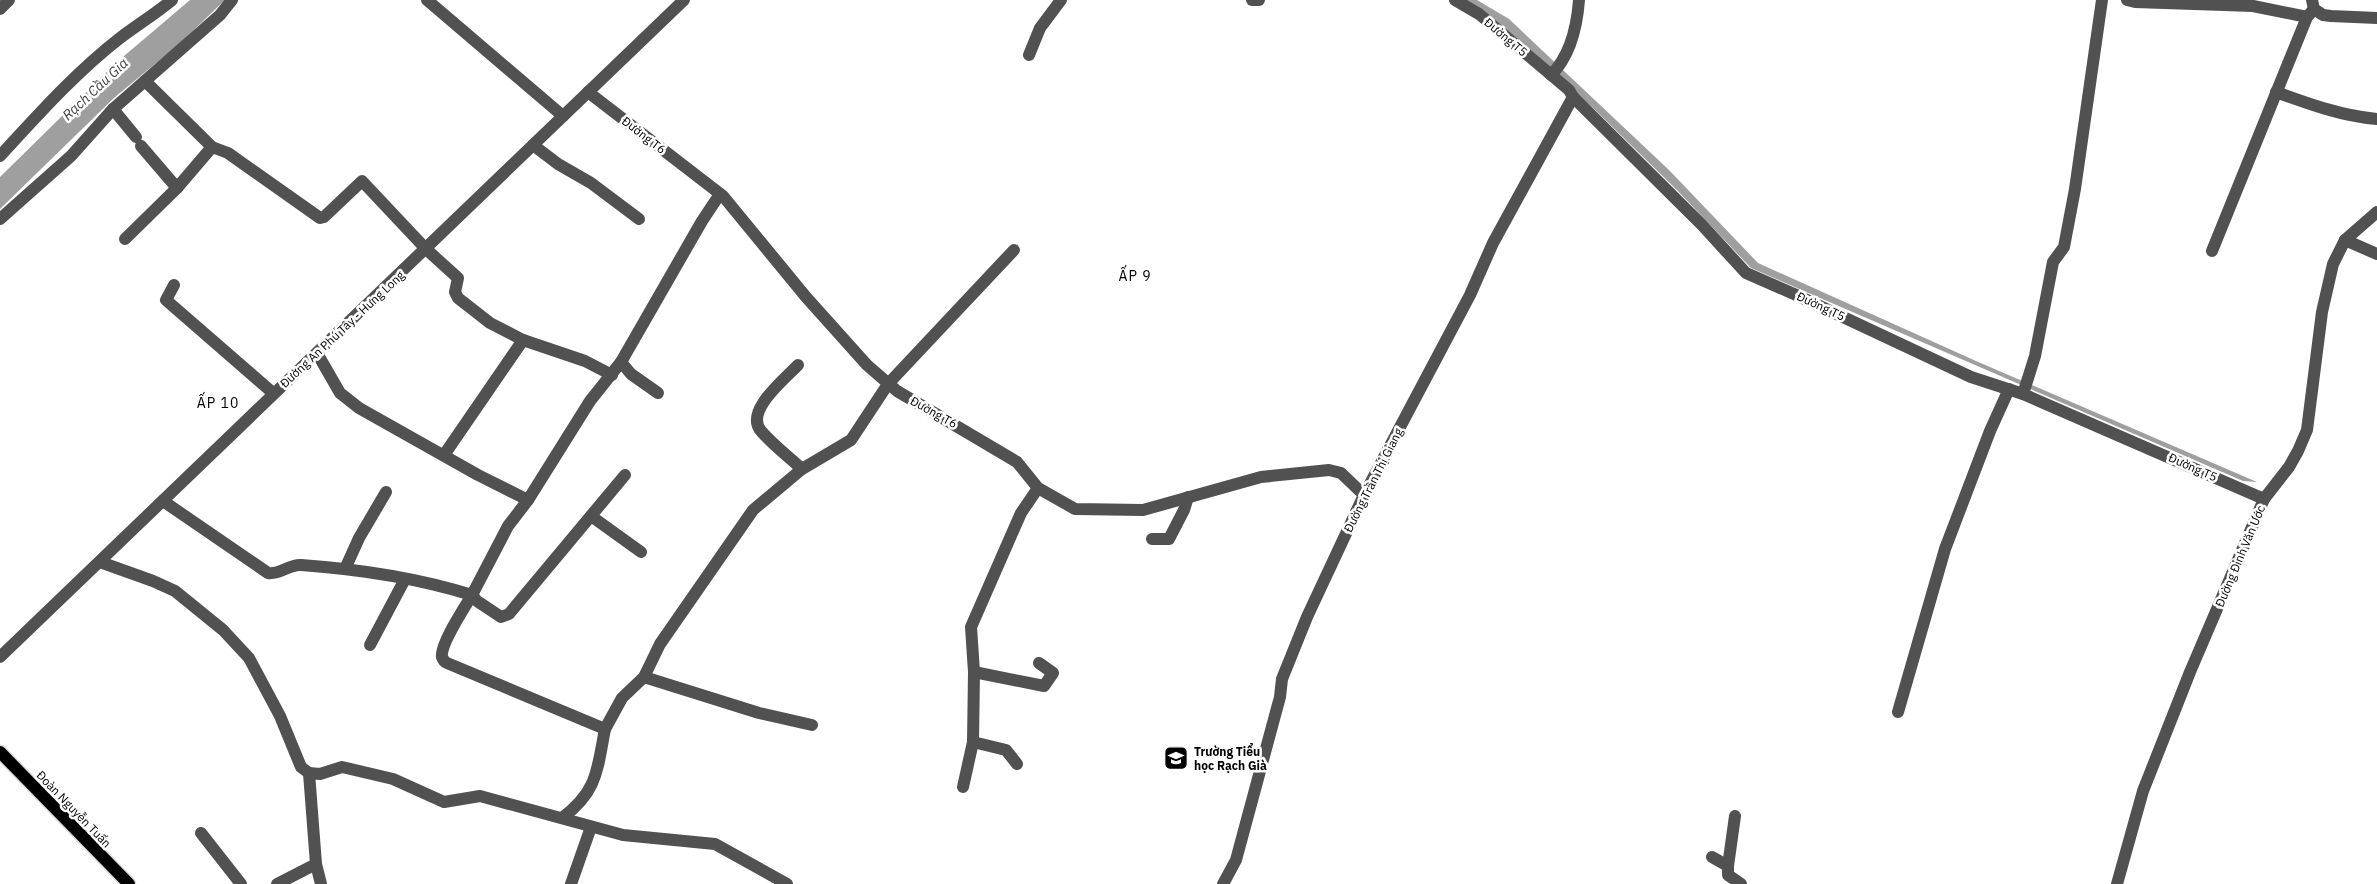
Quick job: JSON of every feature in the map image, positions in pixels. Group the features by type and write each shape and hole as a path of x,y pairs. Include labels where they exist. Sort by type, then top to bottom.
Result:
{"main road":[{"name":"Đoàn Nguyễn Tuấn","path":"0,752 129,884"}],"street":[{"path":"0,9 9,0"},
{"path":"0,156 82,72 119,39 172,0"},
{"path":"0,219 72,156 113,109 220,15 232,0"},
{"path":"427,0 563,116"},
{"name":"Đường An Phú Tây - Hưng Long","path":"0,657 684,0"},
{"path":"1029,55 1040,28 1060,0"},
{"path":"1252,0 1259,0"},
{"name":"Đường T5","path":"1455,0 1479,14 1555,71 1573,97 1702,225 1746,273 1971,377 2009,389 2023,391 2264,499"},
{"path":"1555,71 1577,23 1579,0"},
{"path":"2023,391 2035,356 2052,262 2064,247 2075,188 2102,0"},
{"path":"2127,0 2136,2 2311,9 2323,15 2377,18"},
{"path":"2212,251 2311,9"},
{"path":"145,81 212,147 228,153 320,218 324,217 360,181 363,181 426,249 458,278 455,292 458,298 490,323 523,340 585,361 612,375"},
{"name":"Đường T6","path":"588,92 720,194 760,238 812,304 867,365 888,384 1018,462 1038,488 1075,509 1143,510 1261,477 1329,470 1341,474 1364,495"},
{"path":"2276,92 2316,107 2358,118 2377,119"},
{"name":"Đường Trần Thị Giang","path":"1223,884 1236,860 1273,725 1282,679 1307,617 1364,495 1470,295 1493,243 1573,97"},
{"path":"113,109 177,188"},
{"path":"533,145 558,164 592,183 639,220"},
{"path":"125,239 177,188 212,147"},
{"path":"605,729 443,660 442,654 445,643 508,526 528,500 590,401 621,362 702,221 720,194"},
{"name":"Đường Đinh Văn Ước","path":"2117,884 2143,790 2264,499 2289,467 2307,430 2324,296 2333,264 2345,240 2377,212"},
{"path":"2345,240 2377,254"},
{"path":"562,818 593,785 605,729 622,698 644,677 660,644 753,510 802,469 851,440 888,384 1014,250"},
{"path":"174,285 166,300 273,393"},
{"path":"444,455 523,340"},
{"path":"317,353 340,394 359,408 528,500"},
{"path":"621,362 631,374 658,393"},
{"path":"798,365 761,405 756,420 760,430 802,469"},
{"path":"1898,712 1945,549 1990,431 2009,389"},
{"path":"163,501 250,558 268,573 276,574 295,564 345,569 405,579 472,594 492,613 501,617 509,614 625,475"},
{"path":"963,787 973,742 974,672 971,627 1021,513 1038,488"},
{"path":"345,569 386,492"},
{"path":"1152,539 1169,539 1184,510 1188,497"},
{"path":"591,516 641,552"},
{"path":"100,562 175,591 223,630 249,658 280,716 301,767 309,773 320,774 342,767 393,779 444,802 480,796 623,835 715,844 787,884"},
{"path":"370,646 405,579"},
{"path":"974,672 1044,686 1053,673 1039,663"},
{"path":"644,677 759,713 812,724"},
{"path":"973,742 1006,750 1017,764"},
{"path":"309,773 316,864 321,884"},
{"path":"1735,816 1728,875 1741,884"},
{"path":"570,884 591,827"},
{"path":"201,833 241,884"},
{"path":"1712,857 1728,866"},
{"path":"277,884 316,864"}],"water":[{"name":"Rạch Cầu Gia","path":"190,0 225,0 178,45 115,97 0,209 0,177 117,62"},
{"path":"1462,0 1477,0 1509,19 1669,170 1758,263 1976,361 2257,482 2243,481 1751,268 1676,189 1593,108"}],"place":[{"name":"Trường Tiểu học Rạch Già","path":"1176,758"}],"district":[{"name":"ẤP 9","path":"1135,276"},
{"name":"ẤP 10","path":"218,403"}]}
